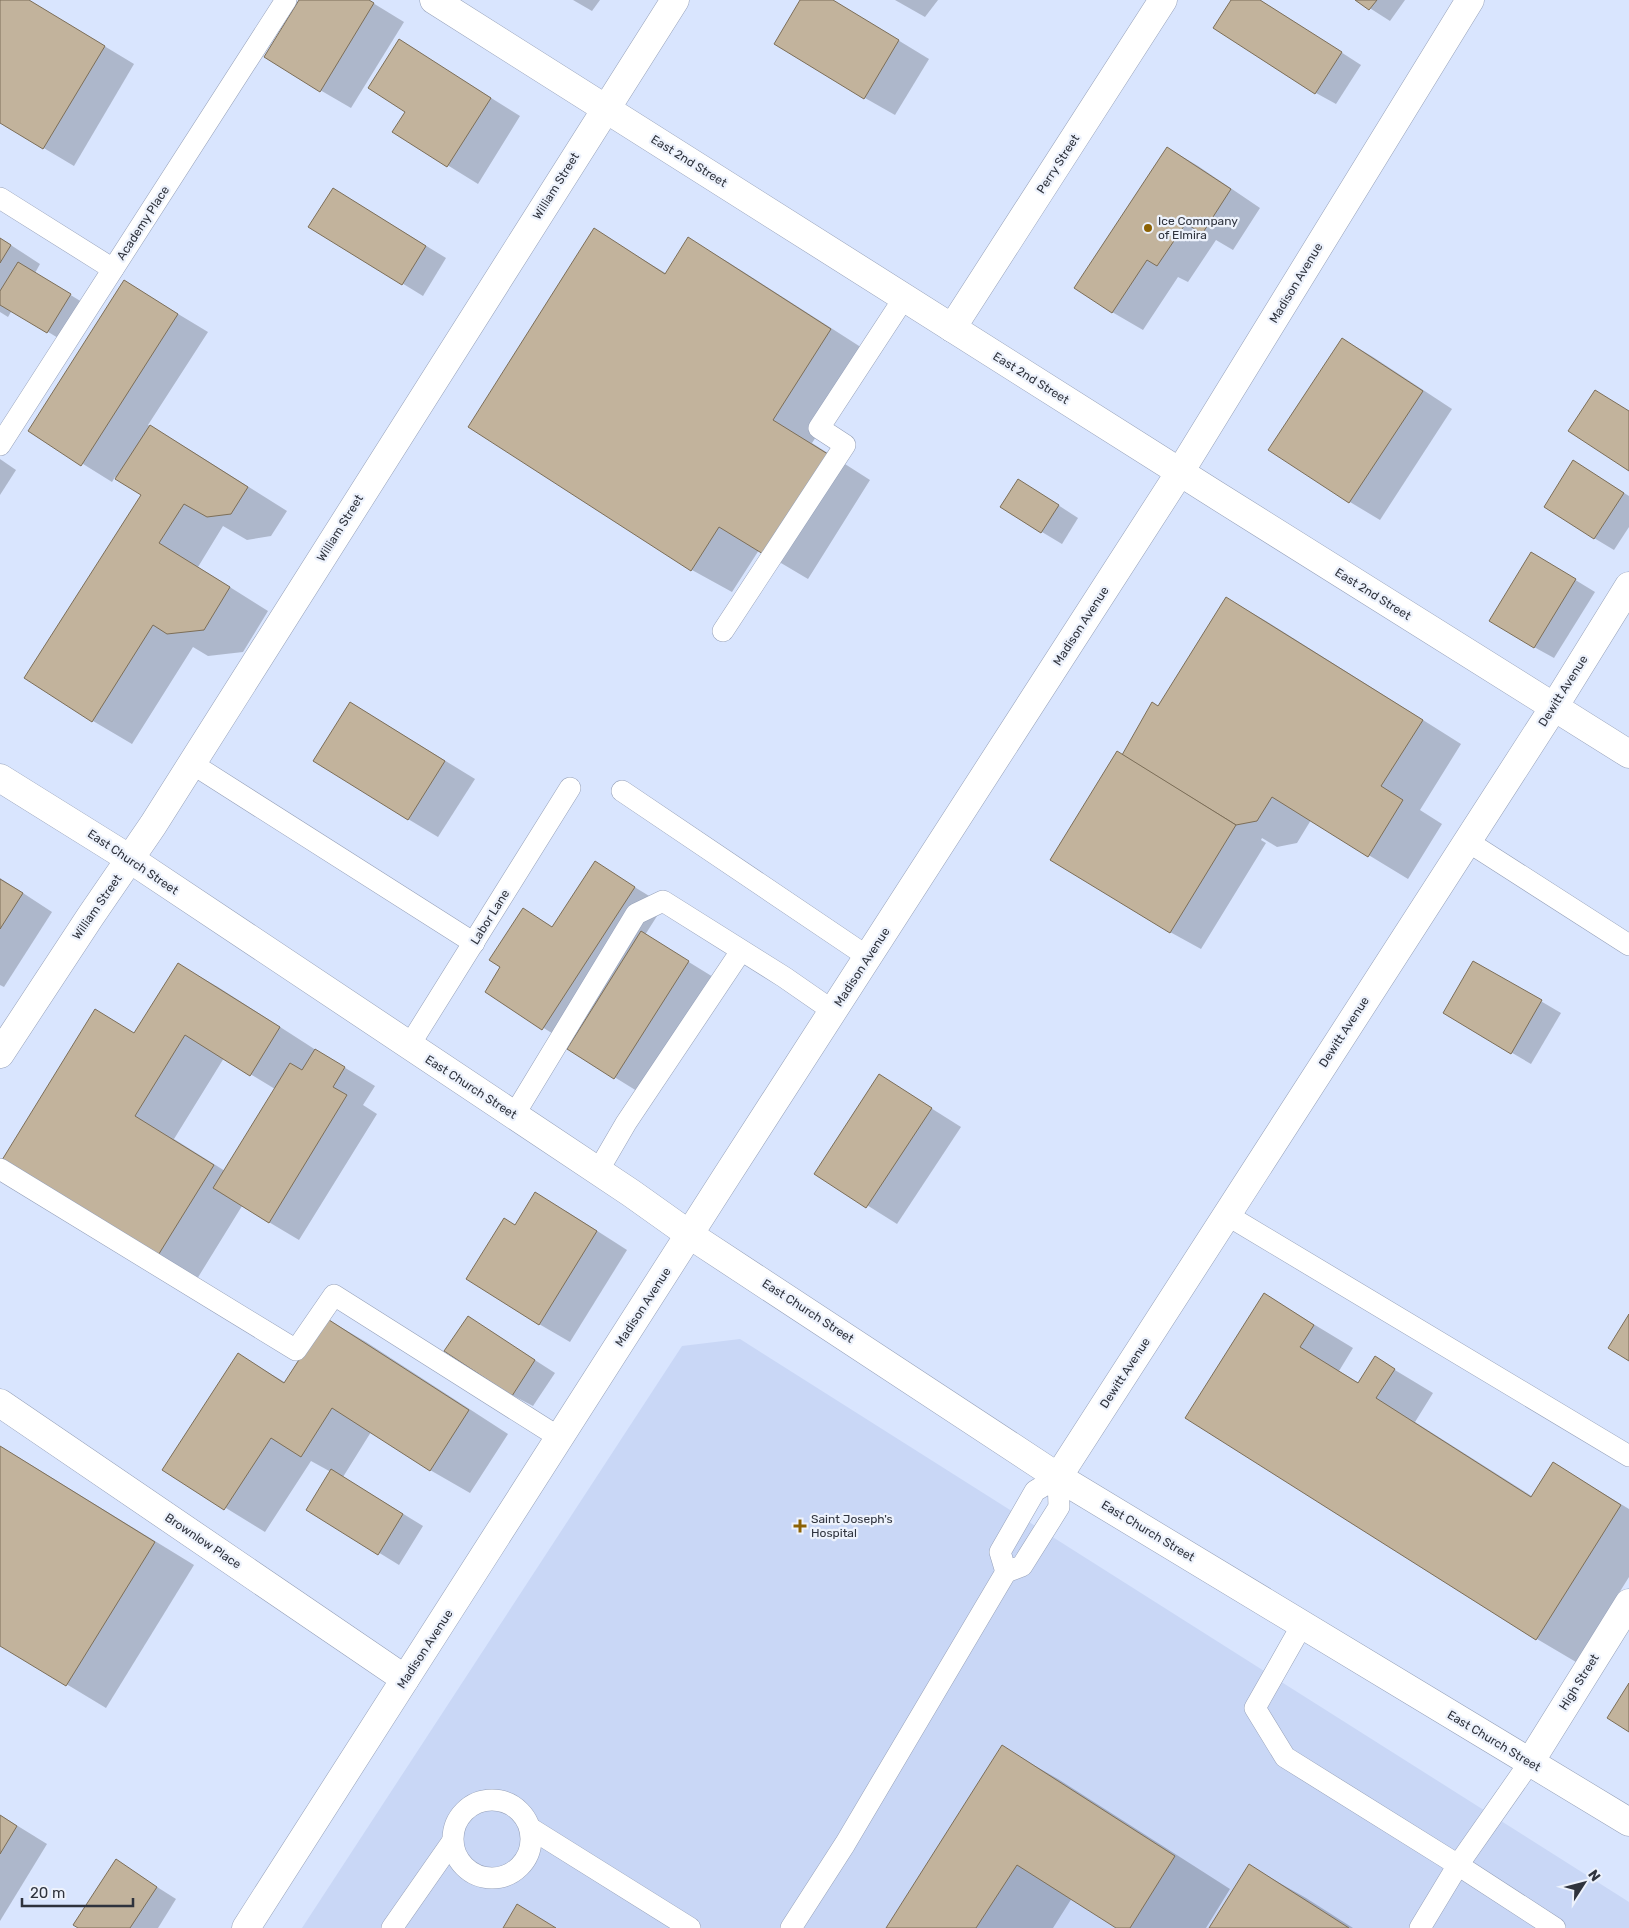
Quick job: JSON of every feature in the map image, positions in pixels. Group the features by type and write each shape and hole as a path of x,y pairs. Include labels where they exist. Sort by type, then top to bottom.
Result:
{"street":[{"name":"East 2nd Street","path":"434,0 1629,754"},
{"name":"William Street","path":"0,1054 130,859 675,0"},
{"name":"Perry Street","path":"952,328 1163,0"},
{"name":"Madison Avenue","path":"246,1928 1180,472 1470,0"},
{"name":"Dewitt Avenue","path":"1058,1477 1554,707 1629,586"},
{"name":"East Church Street","path":"0,778 130,859 690,1234 1058,1477 1629,1822"},
{"name":"Brownlow Place","path":"0,1403 405,1679"},
{"name":"High Street","path":"1530,1762 1629,1603"}],"lane":[{"name":"Academy Place","path":"0,446 286,0"},
{"path":"0,198 113,269"},
{"path":"723,630 845,445 819,428 904,298"},
{"path":"191,763 474,943"},
{"name":"Labor Lane","path":"409,1046 570,788"},
{"path":"622,791 868,957"},
{"path":"1467,841 1629,945"},
{"path":"514,1115 636,914 663,901 834,1011"},
{"path":"598,1171 626,1123 741,951"},
{"path":"0,1169 296,1350 334,1295 560,1438"},
{"path":"1227,1215 1629,1456"},
{"path":"791,1928 845,1844 1006,1572 1022,1566 1059,1507 1058,1477 1035,1491 1000,1552 1006,1572"},
{"path":"1302,1625 1255,1708 1285,1757 1458,1864 1555,1928"},
{"path":"1420,1928 1458,1864 1530,1762"},
{"path":"484,1800 504,1800 515,1807 524,1816 530,1828 532,1841 529,1854 522,1865 511,1874 499,1878 486,1878 474,1874 463,1866 456,1855 452,1842 453,1830 458,1817 466,1808 478,1801 484,1800"},
{"path":"530,1828 690,1928"},
{"path":"392,1928 452,1842"}],"shaded area":[{"name":"Saint Joseph's Hospital","path":"740,1339 1629,1902 1629,1928 302,1928 682,1346"}],"building":[{"path":"0,0 29,0 105,46 43,149 0,123"},
{"path":"299,0 369,0 374,3 320,92 264,57"},
{"path":"800,0 833,0 899,40 864,99 774,44"},
{"path":"1231,0 1260,0 1342,52 1315,94 1213,28"},
{"path":"1355,0 1377,0 1369,10"},
{"path":"399,39 491,98 447,167 392,132 405,112 368,88"},
{"name":"Ice Comnpany of Elmira","path":"1167,147 1231,189 1202,234 1186,223 1157,266 1147,260 1112,313 1074,288"},
{"path":"333,188 426,246 402,285 308,227"},
{"path":"594,228 665,274 688,237 831,329 773,420 831,456 768,557 719,527 691,571 468,427"},
{"path":"0,238 11,245 0,263"},
{"path":"18,262 71,294 47,333 0,305 0,291"},
{"path":"124,280 178,314 81,466 28,431"},
{"path":"1342,338 1423,391 1349,503 1268,450"},
{"path":"1595,390 1629,411 1629,471 1568,431"},
{"path":"150,425 248,487 231,514 207,517 184,504 159,543 230,587 204,630 167,634 153,625 92,722 24,678 141,495 115,479"},
{"path":"1573,460 1624,493 1594,539 1544,507"},
{"path":"1018,479 1059,505 1041,533 1000,507"},
{"path":"1531,552 1576,579 1534,648 1489,621"},
{"path":"1226,597 1423,720 1381,786 1403,800 1368,857 1272,797 1257,821 1236,825 1122,755 1152,702 1158,706"},
{"path":"350,702 445,761 408,820 313,761"},
{"path":"1117,751 1236,825 1170,933 1050,860"},
{"path":"595,861 635,887 542,1030 485,992 500,967 489,960 523,908 552,927"},
{"path":"0,879 23,893 0,929"},
{"path":"641,931 689,961 614,1079 567,1049"},
{"path":"1473,961 1542,1000 1511,1054 1443,1013"},
{"path":"178,963 280,1027 250,1076 185,1035 135,1116 214,1165 157,1257 2,1160 95,1009 134,1033"},
{"path":"315,1049 345,1067 333,1087 347,1095 269,1223 213,1188 290,1063 302,1070"},
{"path":"879,1074 932,1108 866,1208 814,1174"},
{"path":"535,1192 597,1231 539,1325 466,1279 504,1218 515,1225"},
{"path":"1264,1293 1314,1325 1300,1347 1358,1383 1375,1356 1395,1369 1376,1398 1531,1497 1553,1462 1621,1505 1536,1640 1185,1418"},
{"path":"1629,1314 1629,1361 1608,1348"},
{"path":"468,1316 535,1360 512,1396 444,1351"},
{"path":"326,1318 469,1410 430,1471 332,1408 301,1457 271,1438 224,1510 162,1470 238,1353 284,1383"},
{"path":"0,1446 155,1542 66,1686 0,1646"},
{"path":"331,1469 403,1514 378,1555 306,1510"},
{"path":"1629,1683 1629,1732 1607,1718"},
{"path":"1002,1745 1175,1856 1130,1928 1116,1928 1017,1865 976,1928 886,1928"},
{"path":"0,1815 17,1826 0,1854"},
{"path":"116,1859 157,1887 130,1928 78,1928 73,1925"},
{"path":"1249,1864 1349,1928 1209,1928"},
{"path":"517,1904 556,1928 503,1928"}],"place":[{"name":"Ice Comnpany of Elmira","path":"1148,228"},
{"name":"Saint Joseph's Hospital","path":"800,1526"}]}
